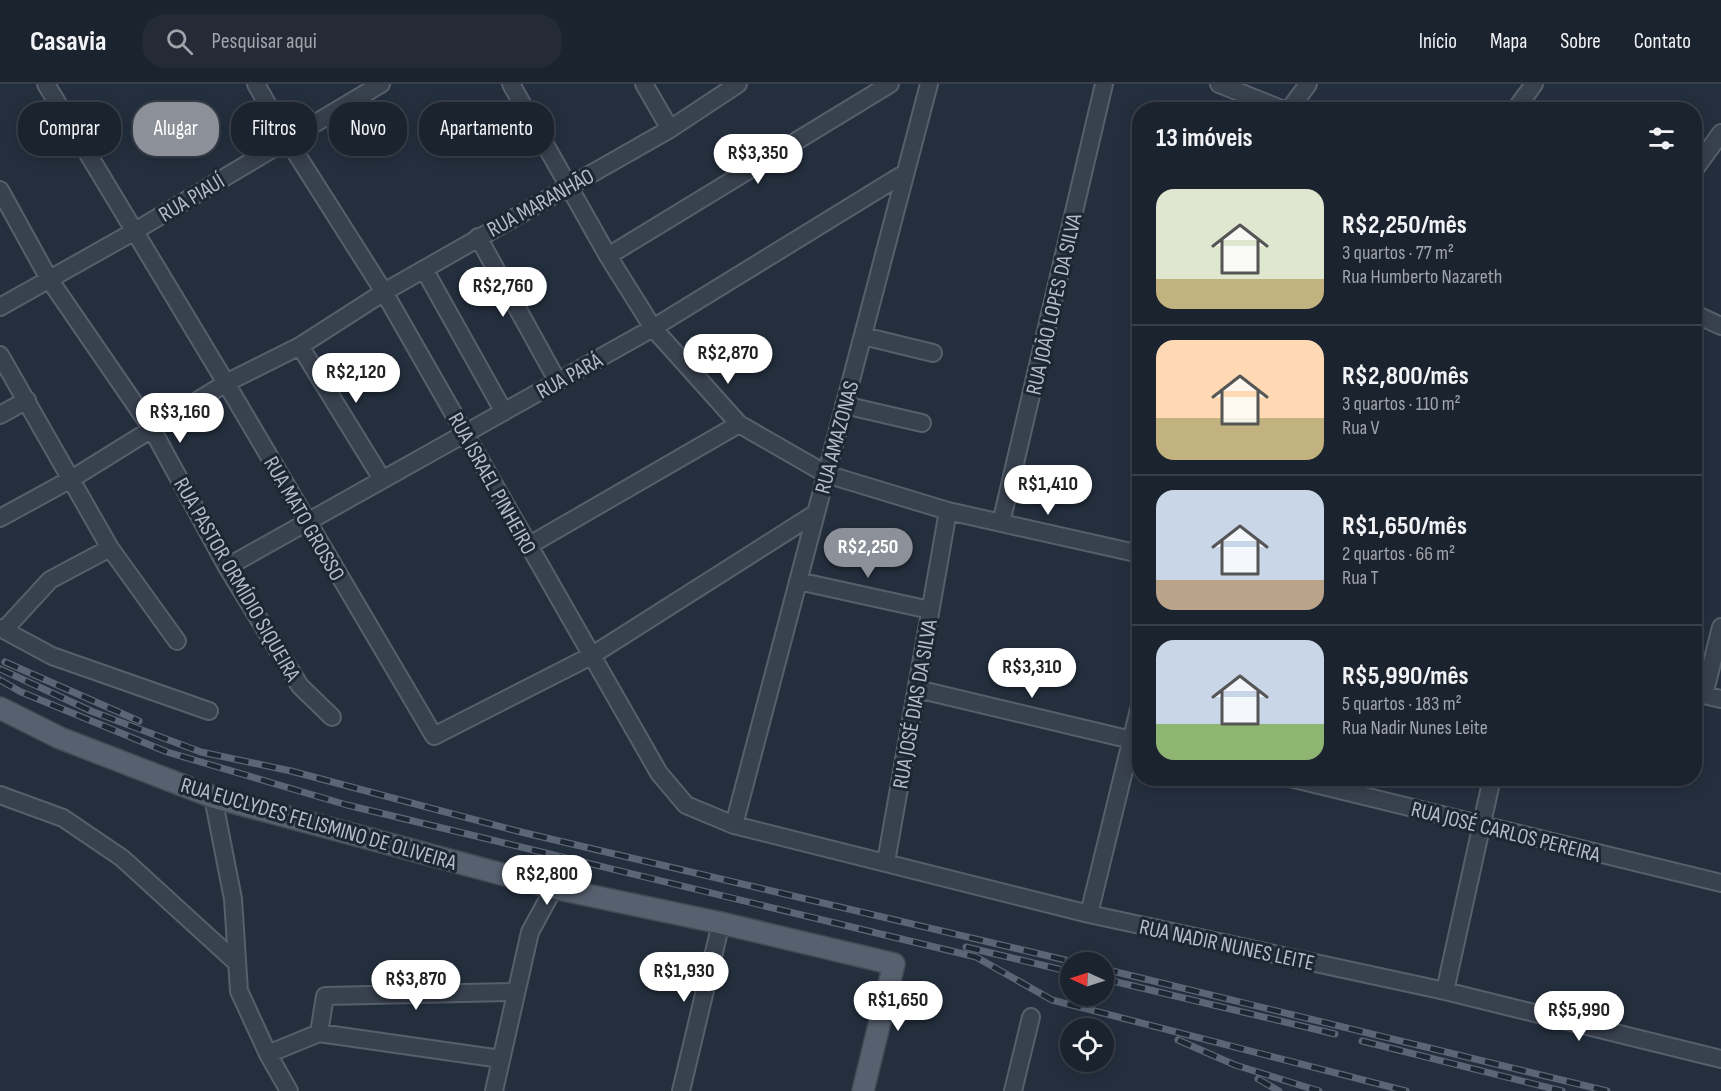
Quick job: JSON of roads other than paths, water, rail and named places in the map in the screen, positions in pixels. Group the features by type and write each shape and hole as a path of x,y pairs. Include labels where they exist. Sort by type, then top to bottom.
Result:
{"main road":[{"name":"RUA EUCLYDES FELISMINO DE OLIVEIRA","path":"0,708 60,738 213,797 554,888 721,923 894,964 863,1091"}],"street":[{"name":"RUA MATO GROSSO","path":"46,84 434,736 591,656"},
{"name":"RUA ISRAEL PINHEIRO","path":"256,84 266,102"},
{"name":"RUA PIAUÍ","path":"317,121 381,84"},
{"path":"511,84 608,256 653,328 739,424 826,474 948,511 1132,552"},
{"path":"644,84 670,129"},
{"name":"RUA MARANHÃO","path":"0,518 73,478 226,383 300,346 384,291 670,129 738,84"},
{"path":"608,256 890,84"},
{"name":"RUA AMAZONAS","path":"734,825 929,84"},
{"name":"RUA JOÃO LOPES DA SILVA","path":"1001,523 1104,84"},
{"path":"1219,84 1264,102"},
{"path":"1295,102 1308,84"},
{"path":"1521,102 1534,84"},
{"path":"1702,159 1721,133"},
{"name":"RUA PIAUÍ","path":"0,307 135,231 259,156"},
{"name":"RUA ISRAEL PINHEIRO","path":"298,156 384,291 659,773 686,805 734,825"},
{"name":"RUA PARÁ","path":"228,567 653,328 905,173"},
{"name":"RUA PASTOR ORMÍDIO SIQUEIRA","path":"0,190 49,279 152,429 228,567 300,686 332,717"},
{"path":"478,237 558,382"},
{"path":"424,269 504,412"},
{"path":"1702,317 1721,326"},
{"path":"863,336 933,353"},
{"path":"300,346 382,479"},
{"path":"0,355 73,478 110,548 177,641"},
{"path":"0,415 27,400"},
{"path":"844,405 922,423"},
{"path":"528,546 739,424"},
{"name":"RUA JOSÉ DIAS DA SILVA","path":"886,862 948,511"},
{"path":"591,656 816,513"},
{"path":"110,548 50,580 2,629 52,656 210,711"},
{"path":"798,581 930,610"},
{"path":"1702,685 1721,627"},
{"path":"917,689 1132,740"},
{"path":"1702,695 1721,699"},
{"path":"1089,914 1132,756"},
{"name":"RUA JOSÉ CARLOS PEREIRA","path":"1323,786 1721,883"},
{"path":"1445,991 1490,786"},
{"path":"0,795 63,818 122,858 237,963"},
{"path":"213,797 233,899 239,991 289,1091"},
{"name":"RUA NADIR NUNES LEITE","path":"734,825 1089,914 1445,991 1721,1059"},
{"path":"494,1091 530,932 554,888"},
{"path":"681,1091 721,923"},
{"path":"319,1034 325,996 515,992"},
{"path":"1013,1091 1031,1017"},
{"path":"268,1053 319,1034 501,1059"}],"railway":[{"path":"5,662 139,721"},
{"path":"0,669 91,711 201,752 291,771 521,832 1060,959"},
{"path":"0,680 21,692 167,752 347,805 976,957 1052,1000 1406,1091"},
{"path":"966,947 1060,969"},
{"path":"1114,971 1607,1091"},
{"path":"1114,981 1335,1034"},
{"path":"1178,1040 1235,1065 1319,1091"},
{"path":"1362,1041 1562,1091"},
{"path":"1258,1079 1279,1091"}]}
